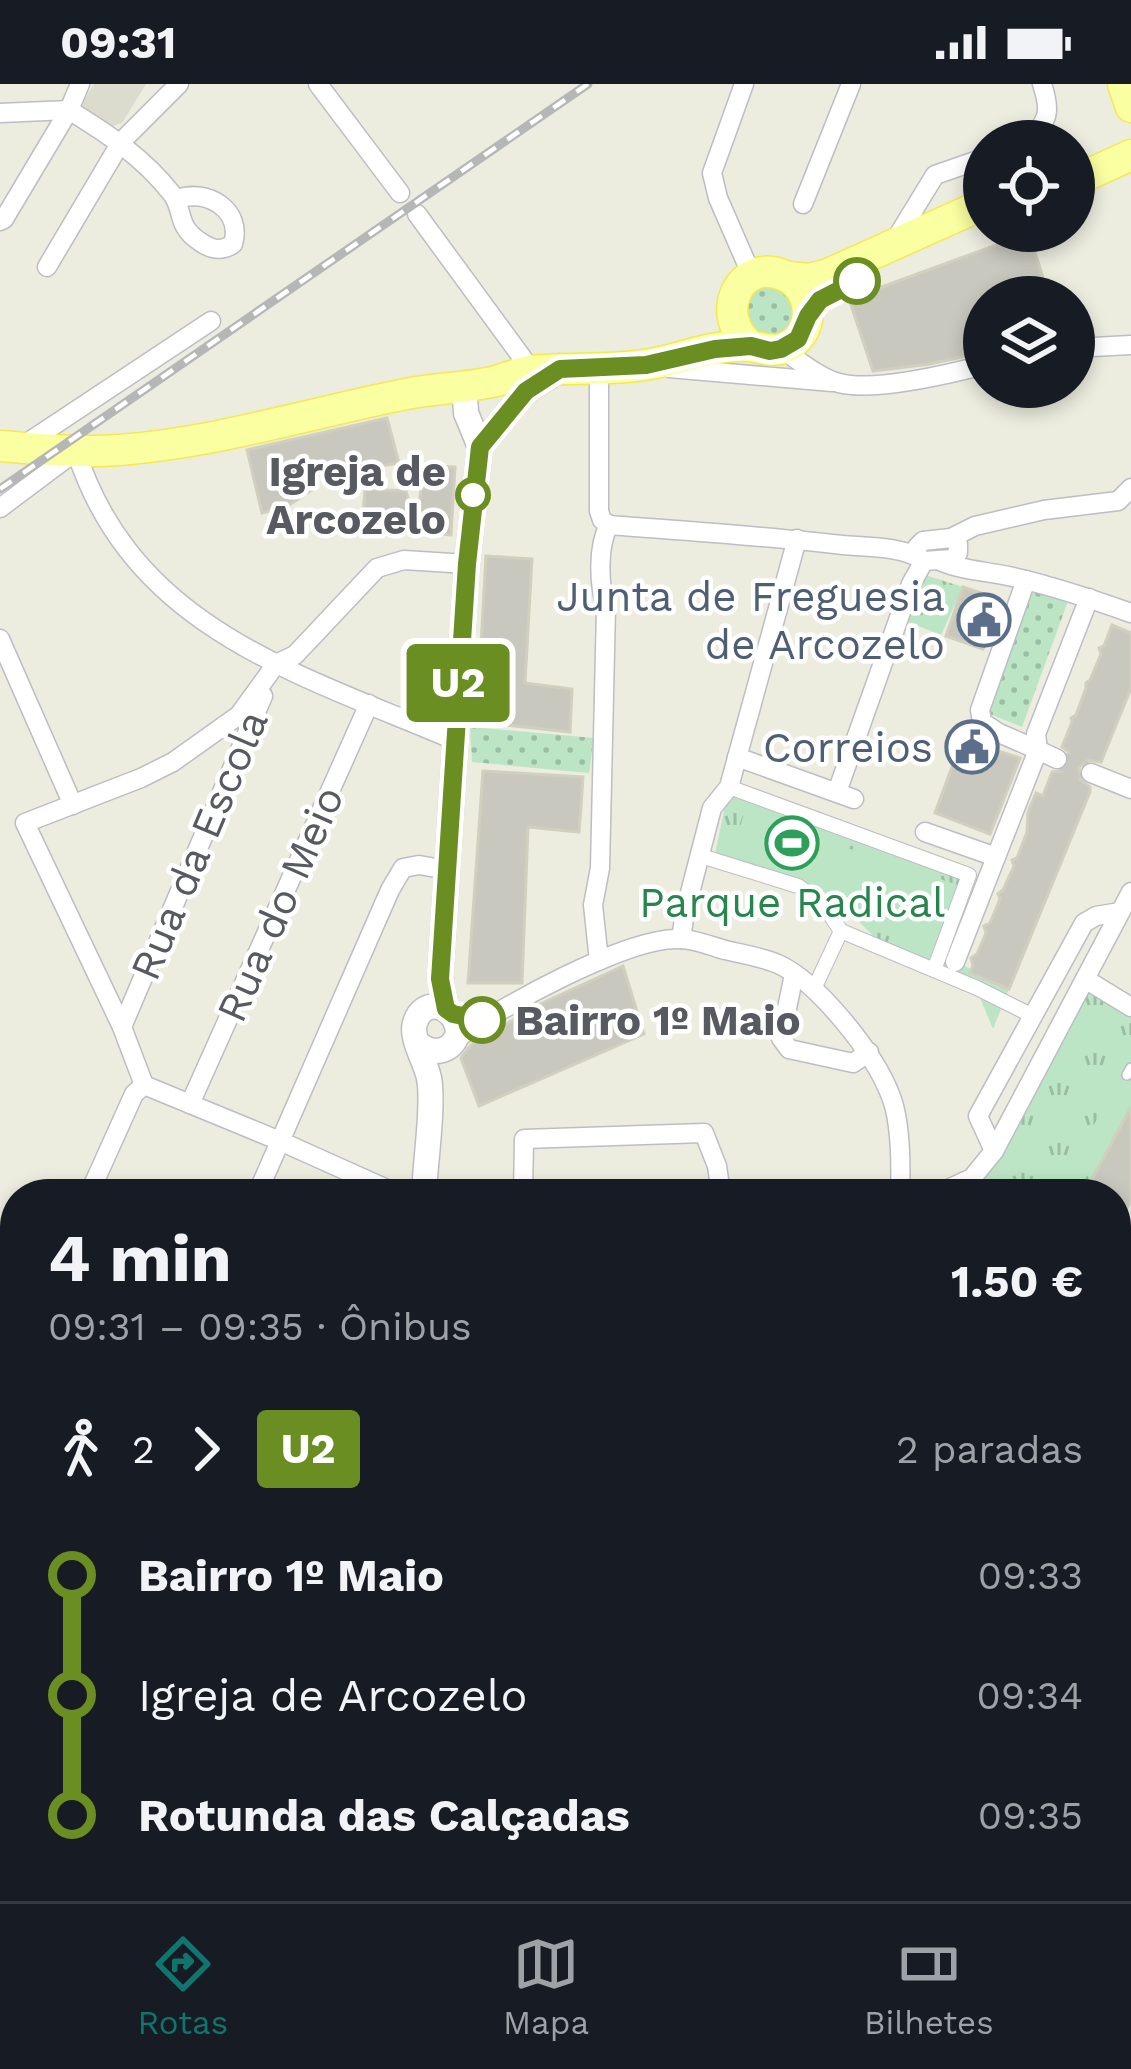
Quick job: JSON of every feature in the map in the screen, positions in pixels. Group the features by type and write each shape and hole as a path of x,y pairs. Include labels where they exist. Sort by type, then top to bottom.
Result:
{"main road":[{"path":"1123,84 1131,107"},
{"path":"1095,153 1131,136"},
{"path":"1095,172 1131,155"},
{"path":"786,335 735,329 734,295 752,276 777,273 808,279 826,275 963,219"},
{"path":"10,447 76,451 166,445 440,388 480,393 546,370 646,365 786,335 832,292 963,221"},
{"path":"786,335 804,293 789,277"},
{"path":"646,365 707,332 731,307"}],"street":[{"path":"0,221 69,110 80,84"},
{"path":"47,267 121,142 179,84"},
{"path":"318,84 400,193"},
{"path":"744,84 712,173 752,276"},
{"path":"803,204 851,84"},
{"path":"1042,84 1049,106 1045,120"},
{"path":"0,112 69,110 121,142 177,199"},
{"path":"892,246 935,175 963,165"},
{"path":"928,190 933,208 944,214 963,214"},
{"path":"417,214 546,370 480,447"},
{"path":"10,447 211,321"},
{"path":"786,335 828,378"},
{"path":"786,335 828,378"},
{"path":"1095,347 1131,345"},
{"path":"646,365 828,378 864,385 963,370"},
{"path":"599,367 599,512 609,525 797,539 924,556 957,569 1025,580 1131,613"},
{"path":"480,393 509,391 509,412"},
{"path":"480,393 477,421 509,412"},
{"path":"430,1082 419,1044 438,1052 445,1024 440,979 467,564 480,447 480,393"},
{"path":"0,508 76,451 93,496 116,533 159,587 208,626 250,652 454,740"},
{"path":"954,546 975,526 1118,501 1131,488"},
{"path":"598,961 592,905 600,868 606,608 602,550 609,525"},
{"path":"681,939 712,808 729,787 797,539"},
{"path":"737,757 845,796 924,556 923,541 954,546 983,570"},
{"path":"365,1179 144,1085 122,1027 25,823 173,762 239,715 277,664 295,655 377,568 404,560 467,564"},
{"path":"1025,580 980,710 982,722 1057,759"},
{"path":"955,962 1037,750 1036,734 1089,598"},
{"path":"0,639 73,805"},
{"name":"Rua da Escola","path":"122,1027 277,664"},
{"name":"Rua do Meio","path":"190,1104 370,704"},
{"path":"1091,773 1131,789"},
{"path":"729,787 969,875 934,970"},
{"path":"926,832 996,857"},
{"path":"701,856 798,886 822,903 841,931 1033,1016"},
{"path":"263,1179 403,868 419,865 447,870"},
{"path":"971,1179 994,1151 1131,892"},
{"path":"994,1151 978,1116 1084,923 1120,912"},
{"path":"813,991 841,931"},
{"path":"445,1024 482,1020 598,961 643,944 681,939 777,963 838,1014 869,1052 892,1097 901,1179"},
{"path":"794,974 781,1038 789,1048 853,1063 869,1052"},
{"path":"1084,979 1131,1007"},
{"path":"425,1179 430,1082 445,1024"},
{"path":"96,1179 134,1094 144,1085"},
{"path":"523,1179 524,1139 704,1133 719,1179"}],"shaded area":[{"path":"94,84 146,84 122,123 110,127 83,108"}],"green space":[{"path":"767,282 792,295 794,322 781,336 755,336 740,305 743,296"},
{"path":"925,575 963,587 941,635 906,621"},
{"path":"1026,580 1071,593 1022,727 980,710"},
{"path":"470,727 594,738 589,773 472,762"},
{"path":"729,787 973,876 946,956 1009,989 993,1029 976,988 889,952 832,894 714,859"},
{"path":"747,800 849,838 847,848 961,886 938,947 872,915 875,905 731,864"},
{"path":"1088,984 1131,1008 1131,1107 1092,1179 973,1178"},
{"path":"1127,1066 1131,1067 1131,1096 1085,1179 1063,1179"}],"building":[{"path":"977,252 1035,252 1042,276 963,276 963,357 873,371 849,299"},
{"path":"387,418 399,463 297,479 298,486 316,487 286,507 262,513 247,450"},
{"path":"423,466 455,467 451,535 362,528 365,489 406,491 417,529"},
{"path":"486,556 532,559 525,683 572,689 570,732 505,725 505,698 478,697"},
{"path":"963,587 999,599 983,649 946,636"},
{"path":"1112,625 1131,633 1131,688 1101,762 1088,760 1079,767 1080,780 1090,792 1009,989 970,973 971,958 977,954 986,933 984,926 990,923 998,894 1014,866 1012,860 1027,832 1036,793 1043,796 1052,772 1064,771 1070,764 1069,752 1062,747"},
{"path":"962,740 1020,758 990,834 935,813"},
{"path":"483,771 583,777 579,832 528,827 522,983 468,983"},
{"path":"623,966 644,1034 479,1106 461,1058 471,1045 538,1005"},
{"path":"1131,1107 1131,1179 1092,1179"}],"tunnel":[{"path":"1057,759 1091,773"}],"railway":[{"path":"0,489 588,84"}],"bus line":[{"name":"U2","path":"482,1020 446,1009 440,979 467,564 480,447 526,391 560,369 646,365 715,349 781,349 798,339 820,300 857,281"}],"place":[{"name":"Igreja de Arcozelo","path":"473,495"},
{"name":"Junta de Freguesia de Arcozelo","path":"984,620"},
{"name":"Correios","path":"972,747"},
{"name":"Parque Radical","path":"792,843"},
{"name":"Bairro 1º Maio","path":"482,1020"}]}
